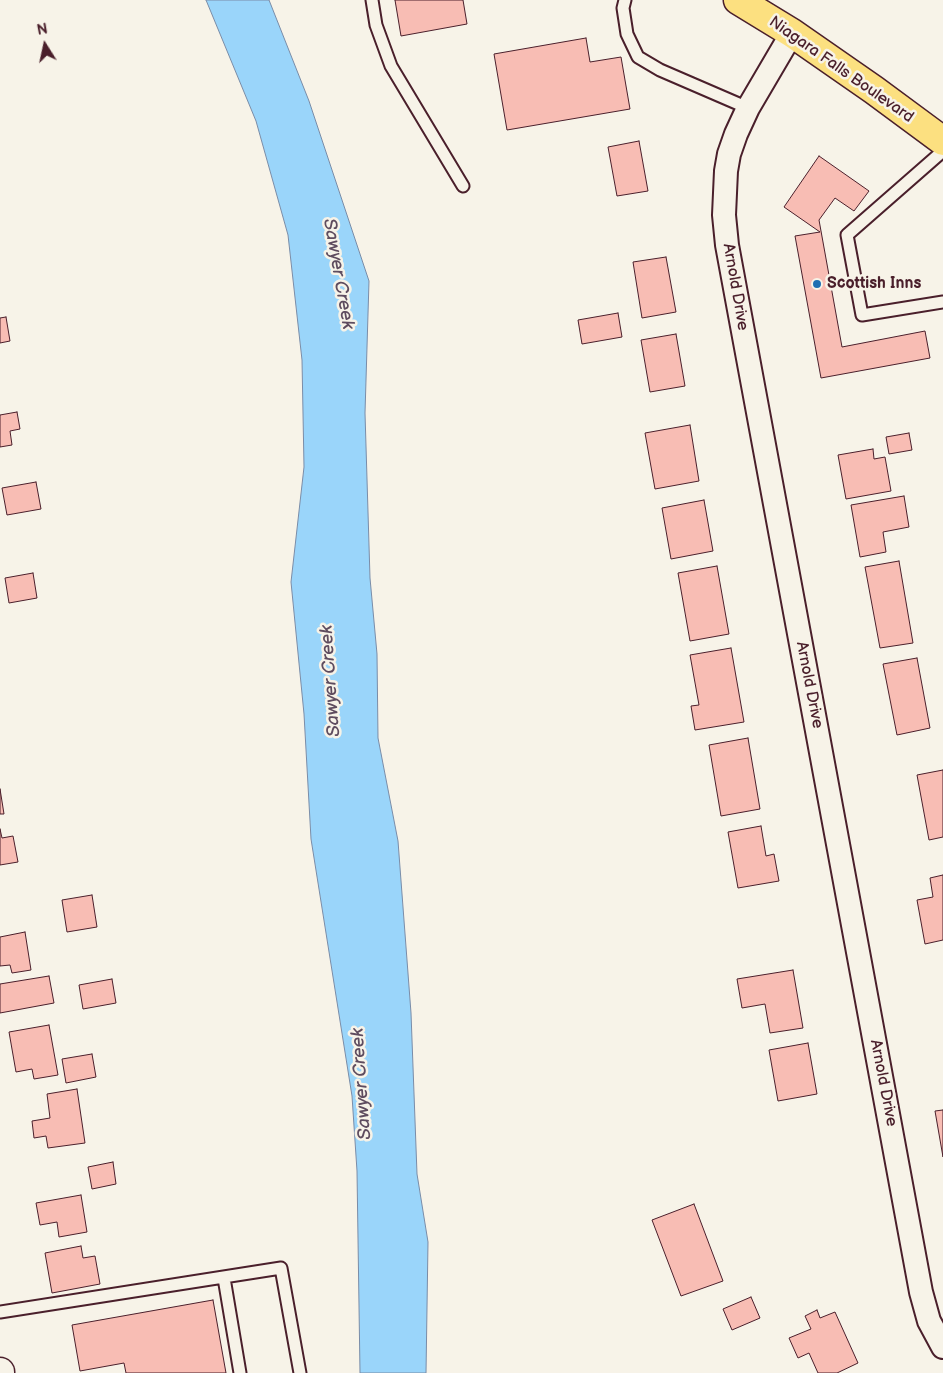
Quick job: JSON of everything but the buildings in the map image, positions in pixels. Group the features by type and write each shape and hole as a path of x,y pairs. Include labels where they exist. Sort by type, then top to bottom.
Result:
{"main road":[{"name":"Niagara Falls Boulevard","path":"738,0 792,33 874,90 943,142"}],"street":[{"name":"Arnold Drive","path":"792,33 748,108 729,154 726,172 724,215 727,245 921,1292 929,1321 943,1347"}],"lane":[{"path":"372,0 376,25 392,66 463,186"},
{"path":"625,0 623,8 627,34 638,57 660,70 748,108"},
{"path":"943,151 847,235 862,314 943,302"},
{"path":"0,1312 281,1268 300,1373"},
{"path":"224,1278 240,1373"}],"water":[{"name":"Sawyer Creek","path":"206,0 269,0 309,101 369,281 365,413 370,578 377,654 378,738 398,841 411,1013 417,1174 428,1242 426,1373 360,1373 357,1171 352,1096 311,839 304,714 291,582 304,467 302,360 288,235 256,121"}],"place":[{"name":"Scottish Inns","path":"817,284"}]}
